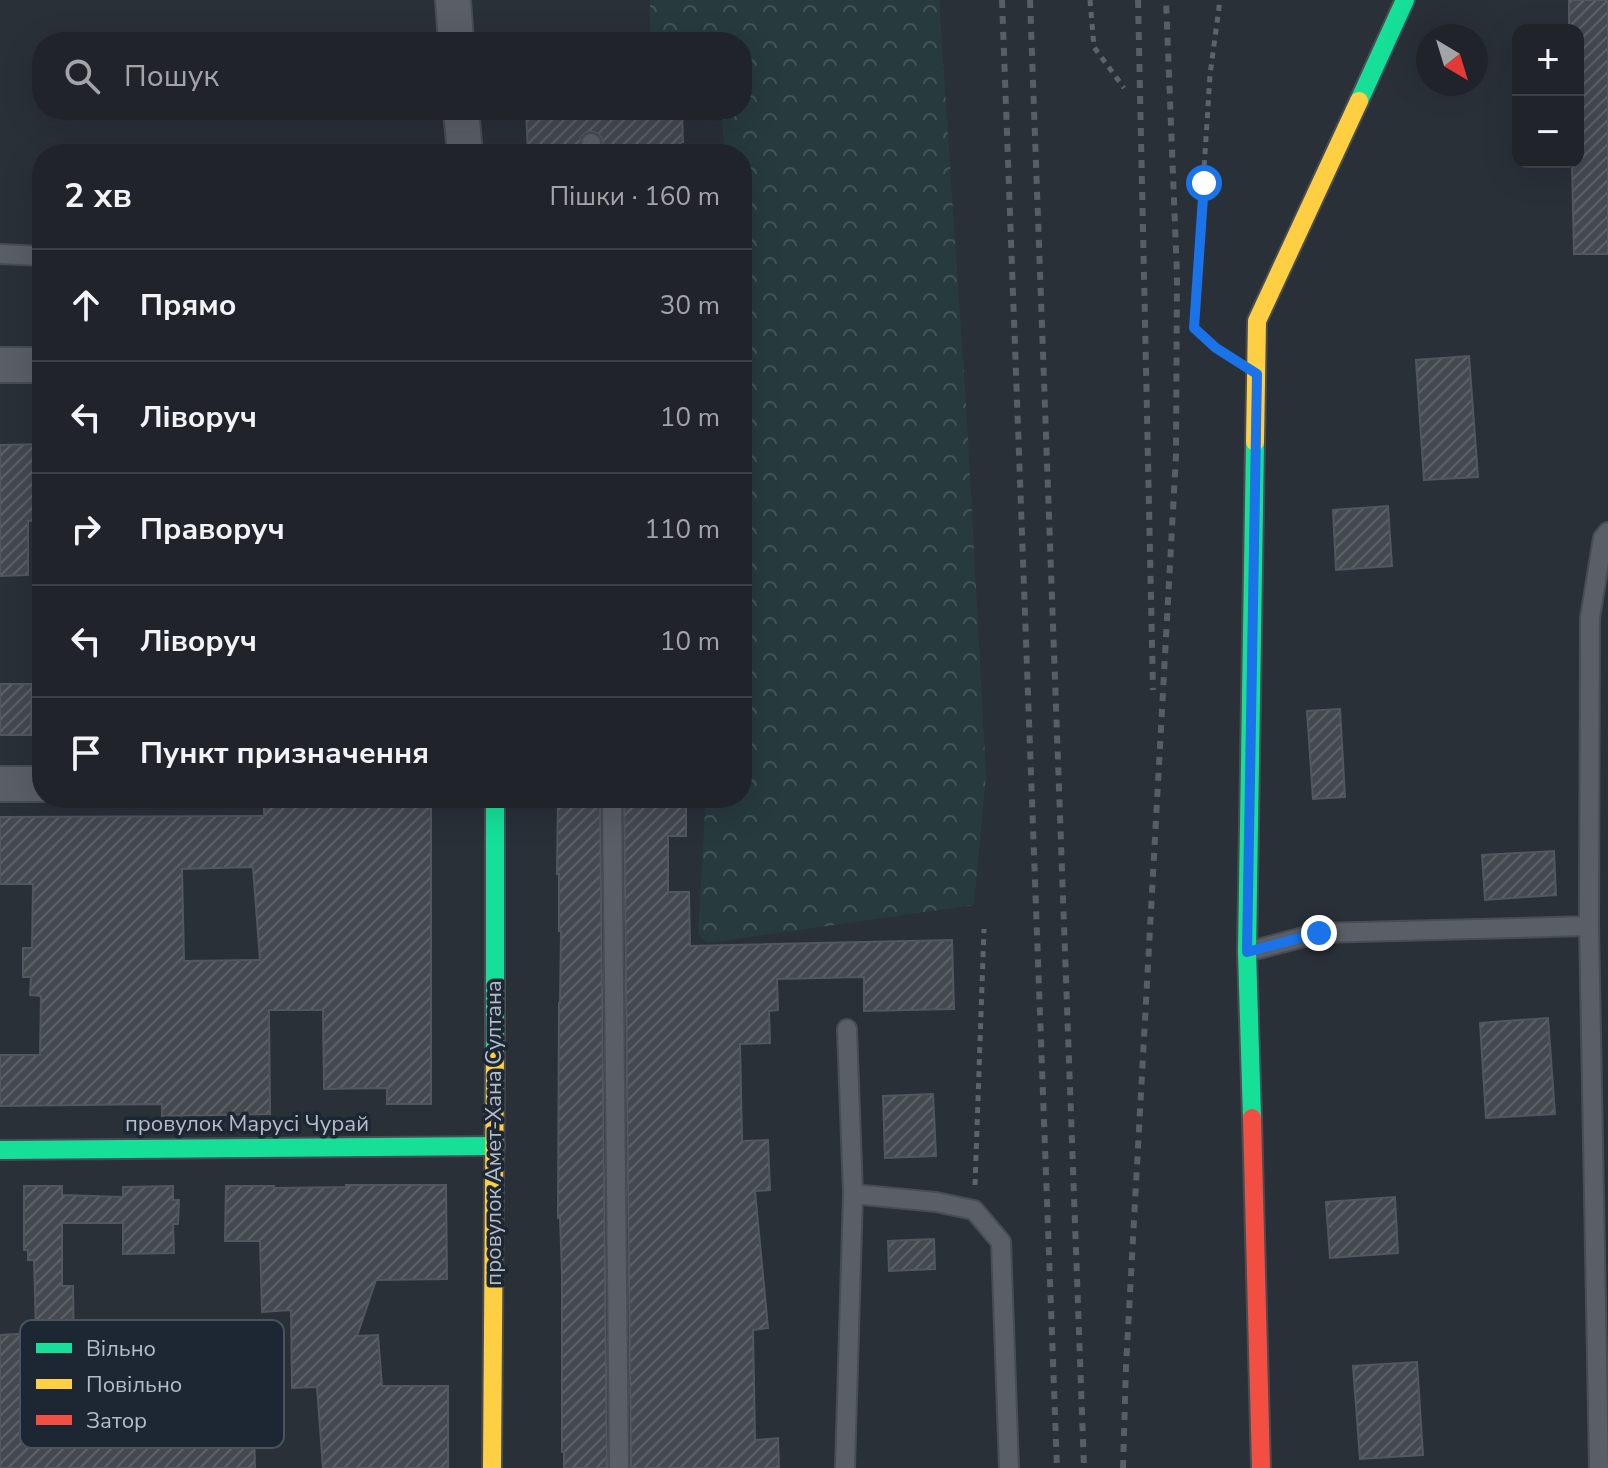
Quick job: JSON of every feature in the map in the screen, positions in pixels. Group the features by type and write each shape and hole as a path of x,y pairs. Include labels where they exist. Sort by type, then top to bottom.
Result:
{"street":[{"path":"453,0 455,32"},
{"path":"1261,1468 1247,952 1257,321 1405,0"},
{"path":"462,120 464,144"},
{"path":"0,365 32,365"},
{"path":"0,784 32,784"},
{"name":"провулок Амет-Хана Султана","path":"492,1468 495,808"},
{"name":"провулок Марусі Чурай","path":"0,1150 495,1146"}],"lane":[{"path":"0,254 32,256"},
{"path":"1599,1468 1589,926 1590,618 1603,538 1608,532"},
{"path":"612,808 619,1468"},
{"path":"1247,952 1319,933 1589,926"},
{"path":"845,1468 853,1194 847,1029"},
{"path":"853,1194 936,1202 974,1210 1001,1242 1009,1468"}],"path":[{"path":"1090,0 1094,47 1124,88"},
{"path":"1220,0 1210,75 1194,328 1216,348 1257,374"},
{"path":"974,1210 984,929"}],"green space":[{"path":"650,0 939,0 967,419 986,776 974,905 707,943 698,934 705,808 752,808 752,144 724,144 722,120 752,120 752,32 650,32"}],"building":[{"path":"1569,0 1608,0 1608,254 1574,254 1572,168 1584,168 1584,24 1569,24"},
{"path":"526,120 682,120 683,142 680,144 602,144 601,137 591,131 581,137 581,144 528,144"},
{"path":"1469,356 1478,477 1424,480 1416,360"},
{"path":"32,444 28,575 0,576 0,445"},
{"path":"1388,506 1392,566 1336,570 1333,510"},
{"path":"0,684 32,684 31,735 0,735"},
{"path":"1340,709 1345,797 1313,799 1307,711"},
{"path":"264,808 431,808 431,1104 387,1104 387,1088 324,1089 323,1010 269,1010 270,1114 162,1116 162,1104 0,1106 0,1055 40,1055 41,996 30,995 31,977 23,977 23,948 32,948 33,884 0,884 0,817 264,816","holes":["253,867 260,960 184,961 182,869"]},
{"path":"558,808 600,808 607,1468 564,1468 562,1452 562,1274 558,1218 561,931 557,874"},
{"path":"624,808 686,808 686,836 668,836 668,892 689,892 690,946 952,940 954,1009 864,1011 864,977 777,979 778,1010 769,1011 770,1043 740,1044 742,1141 768,1140 770,1190 755,1191 768,1328 753,1330 755,1440 778,1438 779,1468 631,1468"},
{"path":"1554,851 1556,895 1485,900 1482,855"},
{"path":"1548,1018 1555,1114 1486,1118 1480,1023"},
{"path":"933,1094 936,1156 885,1158 883,1096"},
{"path":"446,1185 447,1279 376,1280 357,1336 378,1335 382,1386 448,1386 448,1468 323,1468 317,1387 292,1388 291,1310 262,1312 260,1241 225,1241 226,1186"},
{"path":"24,1186 62,1186 62,1195 123,1197 123,1187 173,1186 173,1200 179,1200 178,1224 173,1224 174,1253 123,1254 123,1223 62,1223 62,1286 73,1286 74,1320 36,1320 34,1260 28,1260 28,1250 24,1250"},
{"path":"1395,1197 1398,1253 1330,1258 1326,1202"},
{"path":"934,1239 935,1269 889,1271 888,1241"},
{"path":"20,1334 20,1448 255,1448 255,1468 0,1468 0,1335"},
{"path":"1417,1362 1423,1455 1360,1459 1353,1366"}],"railway":[{"path":"1002,0 1057,1468"},
{"path":"1030,0 1084,1468"},
{"path":"1138,0 1153,690"},
{"path":"1123,1468 1176,455 1177,275 1166,0"}],"traffic: fast":[{"path":"1359,101 1405,0"},
{"path":"1252,1118 1247,952 1255,442"},
{"path":"495,808 495,1052"},
{"path":"0,1150 495,1146"}],"traffic: slow":[{"path":"1255,442 1257,321 1359,101"},
{"path":"492,1468 495,1052"}],"traffic: jam":[{"path":"1252,1118 1261,1468"}],"route":[{"path":"1204,183 1194,328 1216,348 1257,374 1247,952 1319,933"}]}
